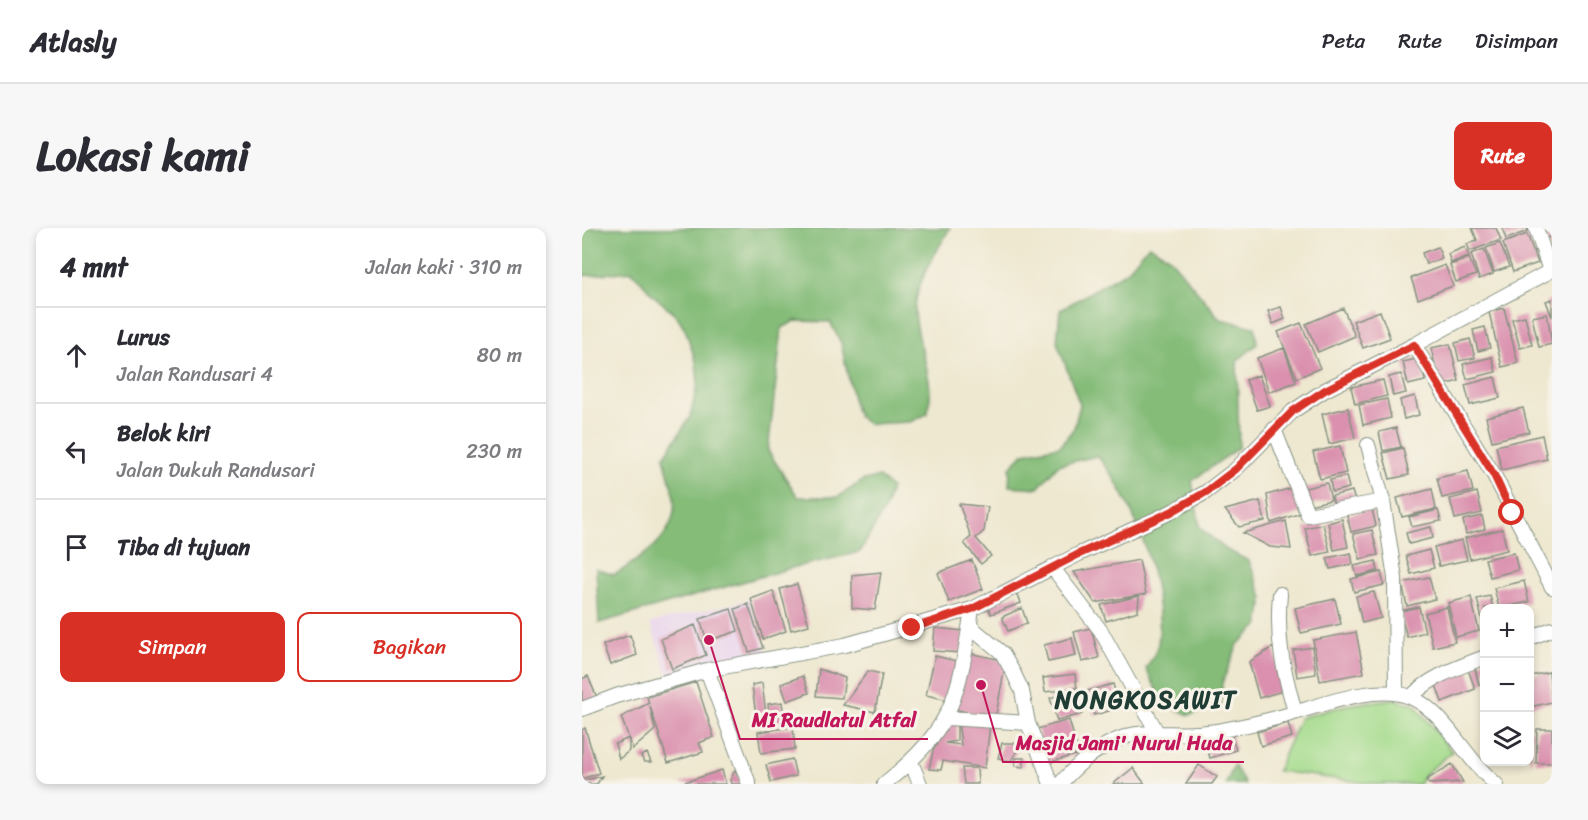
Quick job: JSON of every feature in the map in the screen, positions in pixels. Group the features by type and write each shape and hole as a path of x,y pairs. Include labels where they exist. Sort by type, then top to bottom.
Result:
{"street":[{"path":"582,710 616,696 707,670 845,645 972,609 1052,567 1171,512 1206,492 1236,469 1293,411 1325,390 1414,345 1551,270 1536,228"},
{"path":"1414,345 1494,475 1552,587"},
{"path":"1274,429 1308,515 1383,501"},
{"path":"1368,445 1383,501 1395,578 1396,693"},
{"path":"1052,567 1101,631 1158,734"},
{"path":"1280,594 1277,630 1280,657 1295,712"},
{"path":"884,784 911,762 947,718 954,701 972,609"},
{"path":"970,626 1002,653 1022,691 1028,723 1051,784"},
{"path":"1534,636 1552,629"},
{"path":"1411,697 1424,683 1482,658"},
{"path":"707,670 749,784"},
{"path":"1060,784 1087,758 1103,747 1131,735 1208,733 1358,696 1396,693 1411,697 1428,708 1484,775 1496,784"},
{"path":"947,718 1028,723"},
{"path":"911,762 920,784"}],"shaded area":[{"path":"749,600 768,657 668,675 650,623"}],"green space":[{"path":"582,228 950,228 928,267 916,298 918,335 930,389 927,414 911,422 868,424 858,416 855,408 841,343 830,322 795,321 782,328 768,451 798,497 838,497 864,480 879,477 891,488 886,506 860,552 791,568 599,623 596,569 614,575 646,553 664,535 671,524 674,498 664,457 690,417 698,383 696,362 685,329 677,316 653,295 632,271 582,276"},
{"path":"1149,245 1170,258 1220,319 1255,327 1257,344 1237,361 1239,447 1192,481 1200,528 1227,550 1249,561 1263,598 1259,625 1238,644 1222,683 1221,706 1189,715 1164,704 1146,669 1157,647 1159,622 1152,572 1144,545 1123,494 1097,456 1058,465 1038,488 1009,486 1010,467 1024,453 1060,446 1074,428 1080,405 1057,342 1060,310 1127,271"},
{"path":"1393,699 1414,704 1452,752 1425,774 1419,784 1375,784 1277,771 1300,718 1347,705"},
{"path":"1234,765 1245,784 1226,784"}],"building":[{"path":"1472,228 1496,228 1501,240 1470,251 1467,244 1477,240"},
{"path":"1502,228 1527,228 1528,231 1506,239"},
{"path":"1527,234 1538,263 1513,272 1503,243"},
{"path":"1552,236 1552,253 1546,238"},
{"path":"1500,243 1509,267 1494,272 1486,248"},
{"path":"1438,247 1442,258 1426,264 1422,253"},
{"path":"1465,247 1469,256 1451,263 1448,254"},
{"path":"1484,249 1493,274 1479,279 1471,254"},
{"path":"1469,258 1476,275 1456,282 1450,265"},
{"path":"1445,265 1453,286 1418,299 1411,278"},
{"path":"1552,299 1552,317 1546,301"},
{"path":"1281,307 1285,319 1273,324 1268,311"},
{"path":"1343,308 1355,336 1318,352 1306,324"},
{"path":"1504,308 1518,363 1502,367 1489,312"},
{"path":"1380,311 1390,338 1363,348 1353,321"},
{"path":"1547,314 1552,344 1539,347 1532,317"},
{"path":"1525,316 1532,345 1520,348 1512,319"},
{"path":"1301,323 1320,368 1297,378 1278,332"},
{"path":"1485,327 1490,348 1478,351 1473,330"},
{"path":"1470,339 1475,358 1459,361 1455,343"},
{"path":"1450,344 1459,381 1440,386 1431,348"},
{"path":"1284,348 1296,382 1269,392 1257,358"},
{"path":"1492,357 1496,372 1467,379 1463,364"},
{"path":"1420,358 1425,381 1408,385 1403,362"},
{"path":"1401,374 1406,393 1393,396 1389,377"},
{"path":"1259,375 1270,406 1257,410 1246,380"},
{"path":"1495,377 1500,398 1470,405 1465,385"},
{"path":"1383,380 1387,396 1355,404 1351,387"},
{"path":"1415,396 1419,415 1404,419 1400,400"},
{"path":"1387,399 1391,418 1363,425 1359,405"},
{"path":"1348,408 1355,438 1329,444 1322,414"},
{"path":"1523,408 1529,432 1492,441 1486,417"},
{"path":"1396,428 1401,447 1383,451 1379,432"},
{"path":"1542,435 1547,459 1502,470 1496,446"},
{"path":"1340,446 1346,473 1320,479 1313,452"},
{"path":"1403,448 1409,475 1390,479 1383,453"},
{"path":"1468,471 1473,491 1442,498 1437,478"},
{"path":"1346,476 1349,488 1332,492 1330,480"},
{"path":"1327,483 1331,500 1305,506 1301,489"},
{"path":"1295,487 1301,513 1271,523 1267,495"},
{"path":"1432,489 1436,509 1402,517 1397,498"},
{"path":"1352,491 1355,501 1334,506 1332,496"},
{"path":"1477,492 1482,513 1455,519 1450,499"},
{"path":"1260,501 1265,521 1239,527 1225,510"},
{"path":"959,504 988,507 984,531 976,538 991,556 981,564 964,543 971,537"},
{"path":"1372,509 1376,526 1351,532 1347,515"},
{"path":"1438,510 1441,521 1412,527 1409,517"},
{"path":"1482,516 1485,529 1466,534 1463,520"},
{"path":"1342,519 1348,547 1334,550 1328,523"},
{"path":"1286,521 1291,549 1270,547 1243,533"},
{"path":"1323,524 1330,552 1312,556 1305,528"},
{"path":"1431,527 1433,538 1409,544 1406,533"},
{"path":"1502,529 1507,550 1470,559 1465,538"},
{"path":"1372,530 1378,555 1360,559 1353,534"},
{"path":"1462,540 1467,560 1439,566 1434,547"},
{"path":"1429,550 1434,568 1411,574 1406,556"},
{"path":"1351,553 1353,564 1330,569 1327,558"},
{"path":"1514,553 1518,570 1490,577 1485,559"},
{"path":"972,560 983,589 949,602 938,573"},
{"path":"1139,560 1146,594 1095,603 1074,572"},
{"path":"1376,561 1378,571 1357,576 1354,566"},
{"path":"881,572 875,610 852,608 852,575"},
{"path":"1381,572 1384,585 1354,592 1351,579"},
{"path":"1429,577 1435,599 1407,606 1402,583"},
{"path":"1524,581 1529,602 1498,604 1494,588"},
{"path":"797,584 809,625 791,630 780,589"},
{"path":"773,591 786,631 763,639 751,599"},
{"path":"1374,592 1381,618 1362,623 1356,596"},
{"path":"1018,594 1021,603 991,614 987,605"},
{"path":"1139,596 1138,611 1106,621 1101,605"},
{"path":"1490,596 1492,604 1480,604 1480,611 1477,599"},
{"path":"1471,597 1479,631 1456,637 1448,603"},
{"path":"1335,599 1341,624 1301,633 1295,608"},
{"path":"748,604 763,648 749,652 735,609"},
{"path":"1419,607 1425,632 1407,637 1400,611"},
{"path":"1447,607 1455,642 1433,647 1425,613"},
{"path":"1022,608 1027,623 1008,631 1002,617"},
{"path":"731,609 738,631 707,641 700,619"},
{"path":"695,625 706,655 672,669 661,639"},
{"path":"935,628 964,631 962,653 933,651"},
{"path":"1091,628 1099,658 1082,662 1074,632"},
{"path":"1356,632 1364,673 1320,681 1313,640"},
{"path":"630,635 637,655 610,665 603,645"},
{"path":"1072,638 1076,656 1048,662 1044,645"},
{"path":"1273,647 1286,690 1259,698 1249,662"},
{"path":"1312,647 1316,674 1297,677 1293,650"},
{"path":"969,653 1006,661 995,720 955,709"},
{"path":"935,656 961,662 953,701 926,695"},
{"path":"1480,662 1479,685 1474,664"},
{"path":"819,669 845,678 842,698 816,696"},
{"path":"1468,669 1475,689 1442,702 1435,682"},
{"path":"868,671 882,674 875,712 843,705"},
{"path":"1549,672 1552,702 1534,706 1534,675"},
{"path":"1075,674 1077,688 1045,692 1043,678"},
{"path":"588,676 598,700 582,707 582,679"},
{"path":"803,676 809,693 787,701 781,684"},
{"path":"696,682 714,737 699,743 703,752 668,763 650,706 655,730 633,749 621,717 649,703 647,697"},
{"path":"762,683 767,722 757,724 752,685"},
{"path":"1113,684 1120,708 1094,715 1087,691"},
{"path":"1075,690 1082,714 1057,721 1050,698"},
{"path":"782,702 785,723 770,725 768,704"},
{"path":"950,720 957,721 957,741 945,743 961,745 958,720 990,724 985,768 943,761 941,770 929,769 933,751"},
{"path":"1069,720 1079,754 1047,763 1037,729"},
{"path":"1288,723 1292,737 1261,746 1257,732"},
{"path":"793,727 795,749 761,753 758,732"},
{"path":"585,728 599,773 582,779 582,730"},
{"path":"1537,729 1552,729 1552,763 1536,763"},
{"path":"1230,731 1236,750 1210,758 1204,740"},
{"path":"629,738 629,751 619,759 615,744"},
{"path":"1002,743 1022,743 1011,761 998,758"},
{"path":"647,753 651,762 644,762 641,756"},
{"path":"1016,758 1024,758 1024,767 1015,766"},
{"path":"792,759 796,776 771,782 766,765"},
{"path":"1452,764 1463,782 1429,784 1426,780"},
{"path":"1199,765 1217,777 1212,784 1186,784"},
{"path":"962,768 977,768 978,784 964,784"},
{"path":"1133,768 1145,784 1113,784"},
{"path":"722,770 726,784 679,784"},
{"path":"735,770 742,784 731,784 730,780"},
{"path":"602,776 597,784 582,784 582,781"}],"place":[{"name":"MI Raudlatul Atfal","path":"709,640"},
{"name":"Masjid Jami' Nurul Huda","path":"981,685"}],"district":[{"name":"NONGKOSAWIT","path":"1146,700"}],"route":[{"path":"912,628 972,609 1079,554 1171,512 1206,492 1236,469 1293,411 1325,390 1414,345 1494,475 1512,513"}]}
